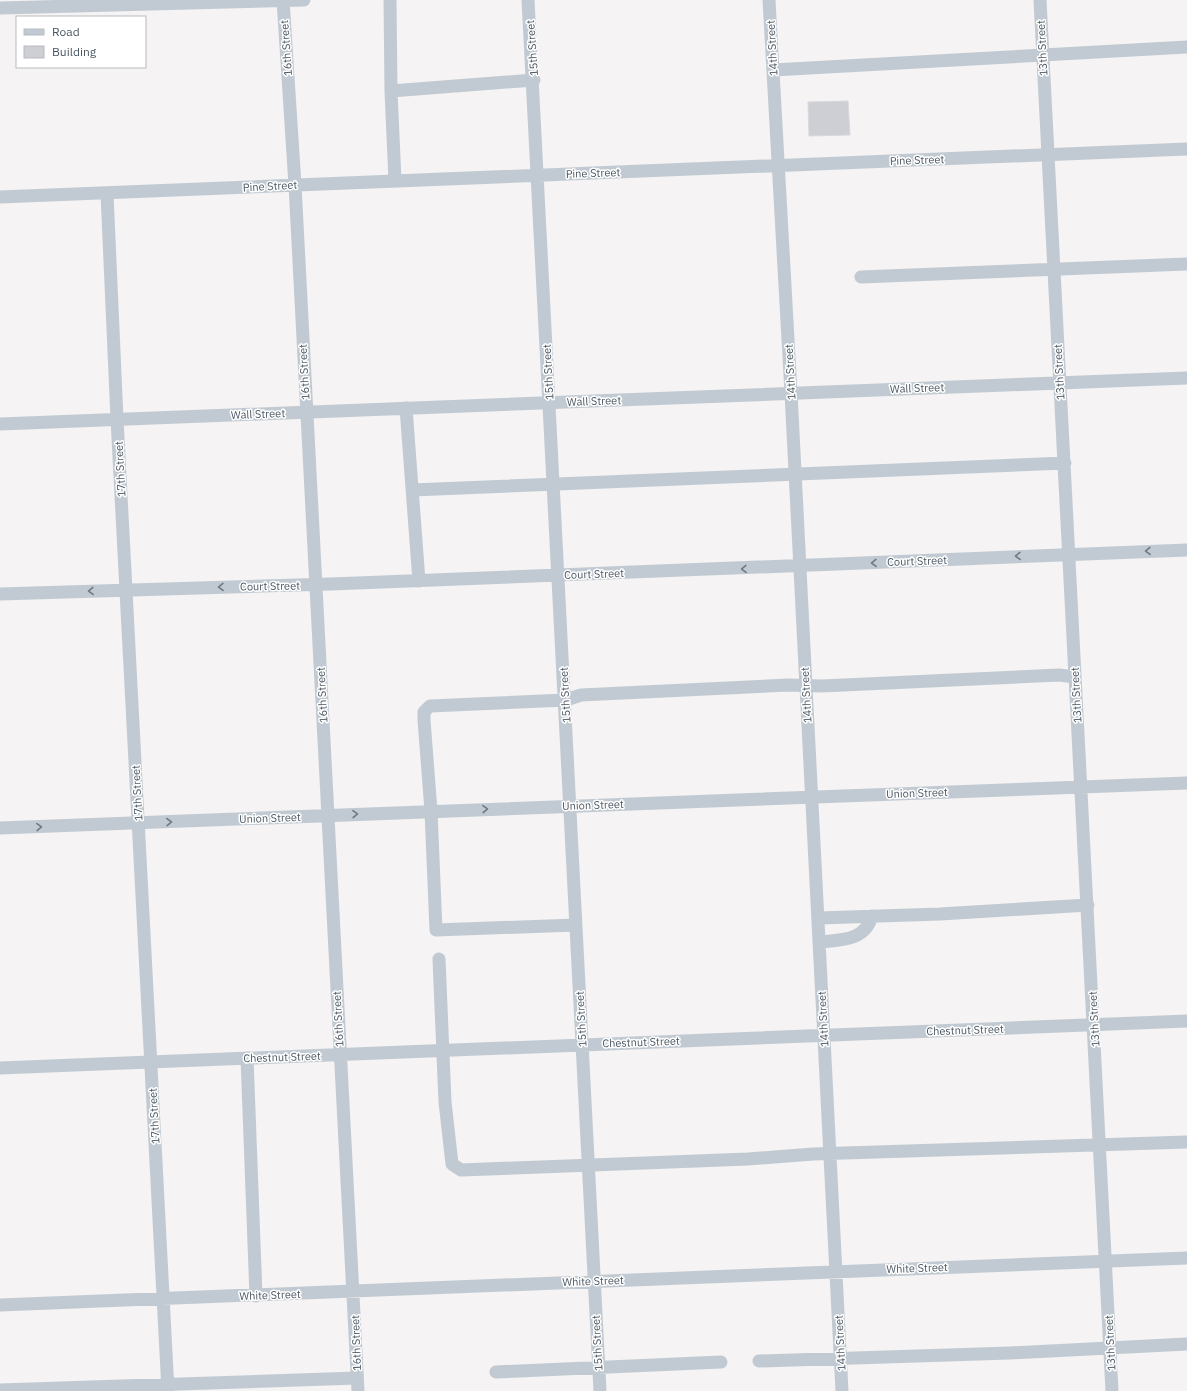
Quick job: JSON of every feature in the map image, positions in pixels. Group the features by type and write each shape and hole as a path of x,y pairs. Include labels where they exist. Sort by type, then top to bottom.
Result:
{"street":[{"path":"0,8 38,3 304,0"},
{"path":"390,0 391,91 395,181"},
{"name":"15th Street","path":"528,0 534,80 553,485 566,700 570,806 600,1391"},
{"name":"14th Street","path":"769,0 779,166 811,797 819,918 842,1391"},
{"name":"13th Street","path":"1040,0 1112,1391"},
{"name":"16th Street","path":"283,1 295,185 358,1384"},
{"path":"773,70 1187,47"},
{"path":"391,91 534,80"},
{"name":"Pine Street","path":"0,198 1187,149"},
{"name":"17th Street","path":"107,194 117,419 168,1387"},
{"path":"861,277 1187,264"},
{"name":"Wall Street","path":"0,424 1187,378"},
{"path":"406,408 419,581"},
{"path":"412,490 1064,463"},
{"name":"Court Street","path":"0,594 127,589 316,585 1187,550"},
{"path":"576,925 436,930 424,720 424,712 430,706 566,700 581,695 788,684 806,686 1059,675 1075,678"},
{"name":"Union Street","path":"0,828 1187,783"},
{"path":"819,918 1088,905"},
{"path":"819,942 860,935 869,926 872,916"},
{"path":"439,959 445,1102 452,1164 461,1170 830,1154 1187,1142"},
{"name":"Chestnut Street","path":"0,1068 1187,1021"},
{"path":"247,1058 256,1296"},
{"name":"White Street","path":"0,1305 1187,1258"},
{"path":"759,1360 1010,1353 1187,1344"},
{"path":"496,1372 721,1362"},
{"path":"0,1390 358,1384"}],"building":[{"path":"848,101 850,135 809,136 808,102"}]}
